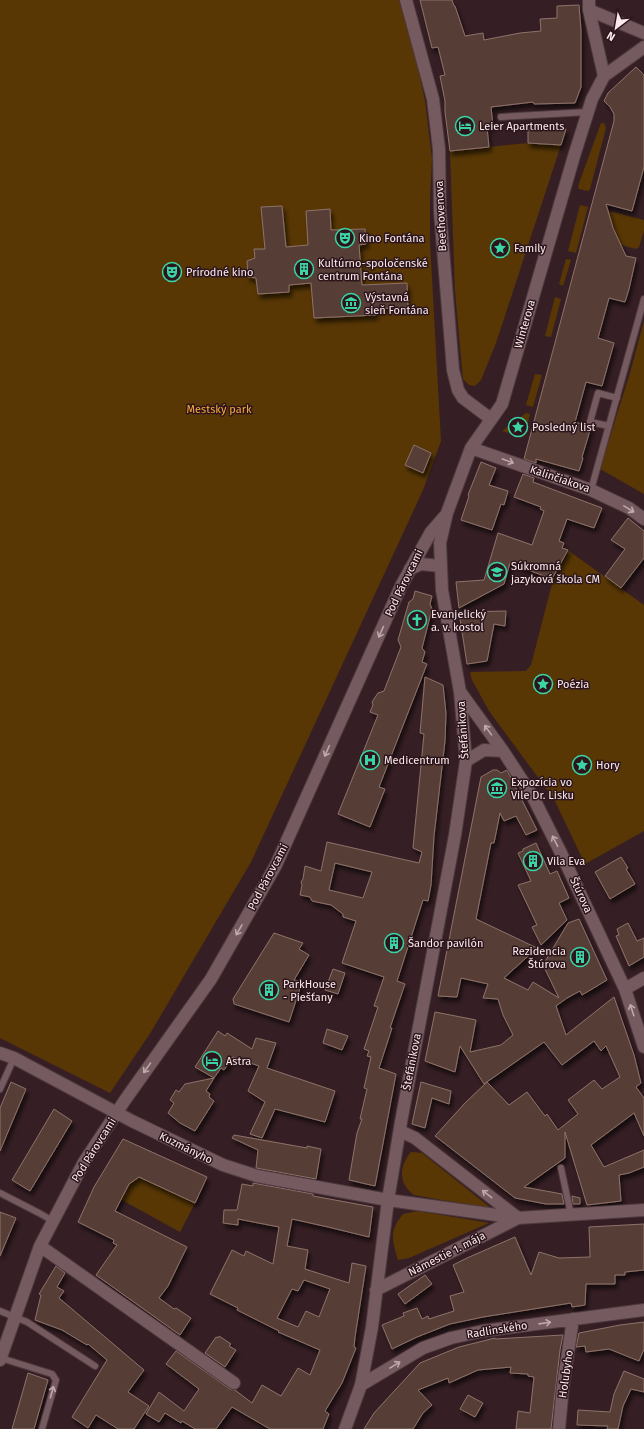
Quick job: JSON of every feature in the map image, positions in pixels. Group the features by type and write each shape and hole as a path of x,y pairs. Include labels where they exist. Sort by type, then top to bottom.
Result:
{"street":[{"name":"Beethovenova","path":"406,0 433,99 439,149 441,220 453,370 458,390 462,398 491,418"},
{"path":"589,5 644,33"},
{"path":"589,5 604,76"},
{"name":"Winterova","path":"460,692 442,590 440,566 440,543 447,513 471,448 502,404 592,99 604,76 642,51"},
{"name":"Kalinčiakova","path":"471,448 591,490 629,508 644,519"},
{"name":"Pod Párovcami","path":"0,1359 40,1246 84,1162 210,980 276,865 410,569 431,532 447,513"},
{"path":"410,569 421,564 440,566"},
{"name":"Štúrova","path":"460,692 503,751 533,797 625,989 644,1047"},
{"name":"Štefánikova","path":"345,1429 362,1385 372,1327 388,1200 455,835 466,761 460,692"},
{"path":"466,761 484,750 503,751"},
{"path":"625,989 644,978"},
{"name":"Kuzmányho","path":"0,1053 14,1058 116,1114 223,1165 257,1176 388,1200"},
{"path":"400,1132 415,1138 518,1218"},
{"name":"Námestie 1. mája","path":"388,1200 518,1218 644,1210"},
{"name":"Námestie 1. mája","path":"376,1290 518,1218"},
{"path":"40,1246 234,1383"},
{"name":"Radlinského","path":"362,1385 423,1348 451,1338 483,1331 644,1310"},
{"name":"Holubyho","path":"559,1429 563,1386 573,1319"}],"lane":[{"path":"500,117 588,112"},
{"path":"591,490 644,299"},
{"path":"609,426 590,422 598,393 617,398"},
{"path":"0,1089 14,1058"},
{"path":"561,1168 572,1215"},
{"path":"0,1194 53,1221"},
{"path":"0,1311 27,1322 95,1366"},
{"path":"0,1359 52,1374 56,1380 42,1429"}],"green space":[{"name":"Mestský park","path":"0,0 401,0 410,31 425,101 432,159 430,242 441,441 423,490 251,862 151,1032 110,1093 0,1038"},
{"path":"601,123 604,123 606,128 590,189 588,191 579,189 578,186"},
{"path":"528,143 561,145 496,343 481,380 475,386 469,385 463,379 455,291 450,151"},
{"path":"580,205 588,207 576,253 568,251"},
{"path":"605,210 644,220 644,231 639,247 636,249 621,245"},
{"path":"566,259 571,260 563,286 559,284"},
{"path":"555,297 561,299 551,337 545,336"},
{"path":"644,321 644,494 600,469 630,373"},
{"path":"535,374 542,375 533,407 526,405"},
{"path":"526,413 530,414 524,437 502,431"},
{"path":"569,551 644,605 644,831 585,864 554,799 489,711 472,680 470,672 526,671 531,665 553,580"},
{"path":"411,1152 422,1153 492,1209 414,1195 405,1186 402,1175 404,1163"},
{"path":"135,1175 163,1188 170,1188 172,1193 176,1193 195,1203 180,1232 120,1199 129,1185 122,1181 124,1177 133,1181 136,1179"},
{"path":"418,1211 489,1223 409,1258 398,1260 393,1241 395,1226 403,1214"}],"building":[{"path":"420,0 452,0 465,36 483,33 484,40 520,33 541,31 540,19 557,18 557,6 579,5 581,30 581,87 575,103 534,104 533,102 491,107 493,126 487,127 489,147 450,151 445,101 440,76 445,75 438,47 432,48"},
{"path":"636,67 644,75 644,167 632,211 606,204 613,228 626,256 636,258 629,289 625,302 609,298 598,338 614,343 602,386 586,382 575,422 591,427 579,471 536,459 536,463 524,459 614,121 614,114 604,101 608,93"},
{"path":"533,127 566,129 561,145 528,143 528,130"},
{"name":"Kultúrno-spoločenské centrum Fontána","path":"282,206 286,247 308,245 306,211 330,209 331,230 365,229 366,244 359,245 362,285 407,283 408,307 375,309 376,315 314,318 311,283 289,285 289,292 258,294 256,278 248,277 247,261 255,258 254,249 265,249 261,207"},
{"path":"414,445 431,453 423,473 405,465"},
{"path":"481,462 496,468 489,485 508,491 504,505 501,504 492,530 461,520 469,496 468,495"},
{"path":"523,474 534,478 533,482 602,508 594,528 567,519 559,541 564,543 562,548 568,550 552,579 510,563 504,584 459,608 456,582 484,580 498,533 532,545 544,511 540,509 541,507 514,497"},
{"path":"628,518 644,531 644,558 621,588 605,576 625,549 611,540"},
{"path":"415,591 432,596 430,604 432,609 422,648 425,652 422,662 427,664 379,787 385,789 370,827 338,814 378,715 370,712 373,705 372,702 378,693 384,691 401,647 398,640 409,602 413,599"},
{"path":"506,611 505,626 494,624 487,661 467,664 459,612"},
{"path":"425,677 443,685 446,713 445,741 434,836 431,885 428,901 423,900 397,981 405,984 390,1028 392,1028 379,1068 396,1074 375,1186 349,1180 357,1133 362,1119 360,1119 367,1089 364,1088 371,1057 367,1056 369,1051 364,1049 378,1007 374,1006 384,977 342,963 356,921 343,917 343,914 331,905 312,901 310,897 300,895 302,885 301,882 303,879 305,866 321,871 327,842 419,863 422,852 413,848 424,734 420,733","holes":["335,863 372,872 363,898 329,890"]},
{"path":"493,770 497,770 501,773 507,770 537,830 526,835 516,816 504,821 500,813 494,843 491,843 476,919 537,948 504,978 528,990 533,982 559,998 543,965 568,923 579,919 607,980 582,995 580,991 556,1006 566,1035 614,997 634,1055 641,1083 636,1087 644,1098 644,1136 634,1113 591,1145 604,1167 644,1150 644,1167 619,1175 621,1201 587,1205 565,1132 565,1158 524,1187 562,1194 564,1204 546,1204 515,1198 435,1136 465,1103 487,1082 509,1105 527,1092 545,1116 547,1114 558,1130 578,1114 568,1100 594,1080 602,1089 620,1077 606,1046 601,1051 594,1041 562,1065 544,1042 484,1084 460,1046 455,1072 425,1061 435,1012 476,1020 470,1052 501,1045 513,1035 503,1015 498,999 483,998 488,984 461,978 457,997 438,996 481,777"},
{"path":"536,843 550,874 557,871 569,898 559,903 567,920 541,945 532,927 537,925 518,885 531,881 518,853"},
{"path":"621,857 635,884 610,899 595,872"},
{"path":"628,923 637,941 644,938 644,957 629,966 616,936 619,935 617,929"},
{"name":"ParkHouse - Piešťany","path":"274,933 303,943 299,949 309,955 294,980 302,982 289,1022 234,1004 233,999"},
{"path":"333,969 345,973 338,994 325,990"},
{"path":"327,1029 348,1036 342,1050 323,1043"},
{"path":"218,1031 225,1036 227,1033 252,1049 256,1038 276,1043 267,1068 335,1091 325,1122 275,1109 262,1138 250,1134 265,1102 248,1091 259,1066 233,1057 224,1070 221,1068 214,1078 195,1067"},
{"path":"214,1078 206,1091 210,1094 209,1097 214,1101 195,1131 180,1123 168,1113 174,1103 170,1100 176,1090 179,1092 185,1084"},
{"path":"11,1082 26,1089 0,1151 0,1108"},
{"path":"421,1082 451,1091 449,1104 432,1098 425,1128 412,1124"},
{"path":"54,1109 72,1121 30,1191 12,1180"},
{"path":"234,1135 307,1148 307,1146 321,1149 316,1179 256,1168 258,1150 232,1138"},
{"path":"123,1139 207,1177 195,1203 139,1177 129,1184 115,1211 187,1247 168,1286 159,1298 174,1309 176,1308 191,1318 180,1335 96,1275 117,1245 113,1243 114,1240 78,1222 94,1187"},
{"path":"253,1183 373,1207 369,1237 292,1219 287,1246 308,1250 305,1269 349,1283 352,1263 366,1266 355,1337 354,1347 356,1348 342,1383 325,1411 329,1414 323,1429 270,1429 232,1407 216,1429 195,1429 182,1421 181,1423 165,1413 159,1422 146,1414 159,1392 184,1411 199,1389 166,1364 176,1351 252,1403 262,1385 281,1396 298,1368 310,1375 320,1350 278,1332 279,1331 237,1310 238,1308 210,1294 232,1250 244,1256 246,1251 273,1264 279,1227 238,1219 238,1225 223,1223 224,1210 237,1210 242,1184 253,1186","holes":["304,1280 330,1289 319,1317 306,1311 298,1327 277,1318 292,1289 298,1291"]},
{"path":"572,1196 580,1198 580,1204 573,1204"},
{"path":"0,1212 16,1218 0,1256"},
{"path":"644,1224 644,1270 625,1272 625,1275 615,1275 615,1284 586,1284 585,1305 572,1307 571,1303 483,1317 450,1324 392,1349 382,1325 404,1316 403,1313 417,1308 422,1319 428,1316 429,1319 454,1311 450,1296 464,1292 453,1265 467,1258 515,1237 531,1275 539,1252 559,1258 590,1257 589,1227"},
{"path":"56,1266 65,1273 57,1287 64,1291 59,1298 144,1370 128,1392 149,1406 134,1429 118,1429 96,1415 88,1428 72,1417 107,1360 88,1344 87,1345 62,1330 35,1320 41,1295 39,1294"},
{"path":"425,1275 432,1284 405,1304 398,1294"},
{"path":"644,1322 644,1349 639,1361 609,1349 586,1352 585,1346 576,1347 579,1333"},
{"path":"563,1335 551,1429 516,1429 518,1411 530,1413 534,1377 528,1376 528,1374 510,1373 511,1367 478,1370 449,1383 448,1378 418,1390 432,1405 423,1413 413,1429 364,1429 374,1413 420,1363 459,1347 495,1338"},
{"path":"219,1336 231,1344 229,1346 236,1350 225,1367 205,1353 216,1337 218,1338"},
{"path":"624,1371 644,1379 644,1392 631,1389 623,1406 618,1429 607,1429 608,1426 577,1425 578,1410 610,1412 614,1394"},
{"path":"28,1373 48,1380 34,1429 12,1429"},
{"path":"468,1395 483,1403 475,1417 460,1409"}],"place":[{"name":"Leier Apartments","path":"465,126"},
{"name":"Kino Fontána","path":"345,238"},
{"name":"Family","path":"500,248"},
{"name":"Kultúrno-spoločenské centrum Fontána","path":"304,269"},
{"name":"Prírodné kino","path":"172,272"},
{"name":"Výstavná sieň Fontána","path":"351,303"},
{"name":"Posledný list","path":"518,427"},
{"name":"Súkromná jazyková škola CM","path":"497,572"},
{"name":"Evanjelický a. v. kostol","path":"417,620"},
{"name":"Poézia","path":"543,684"},
{"name":"Medicentrum","path":"370,760"},
{"name":"Hory","path":"582,765"},
{"name":"Expozícia vo Vile Dr. Lisku","path":"497,788"},
{"name":"Vila Eva","path":"533,861"},
{"name":"Šandor pavilón","path":"394,943"},
{"name":"Rezidencia Štúrova","path":"580,957"},
{"name":"ParkHouse - Piešťany","path":"269,990"},
{"name":"Astra","path":"212,1061"}]}
